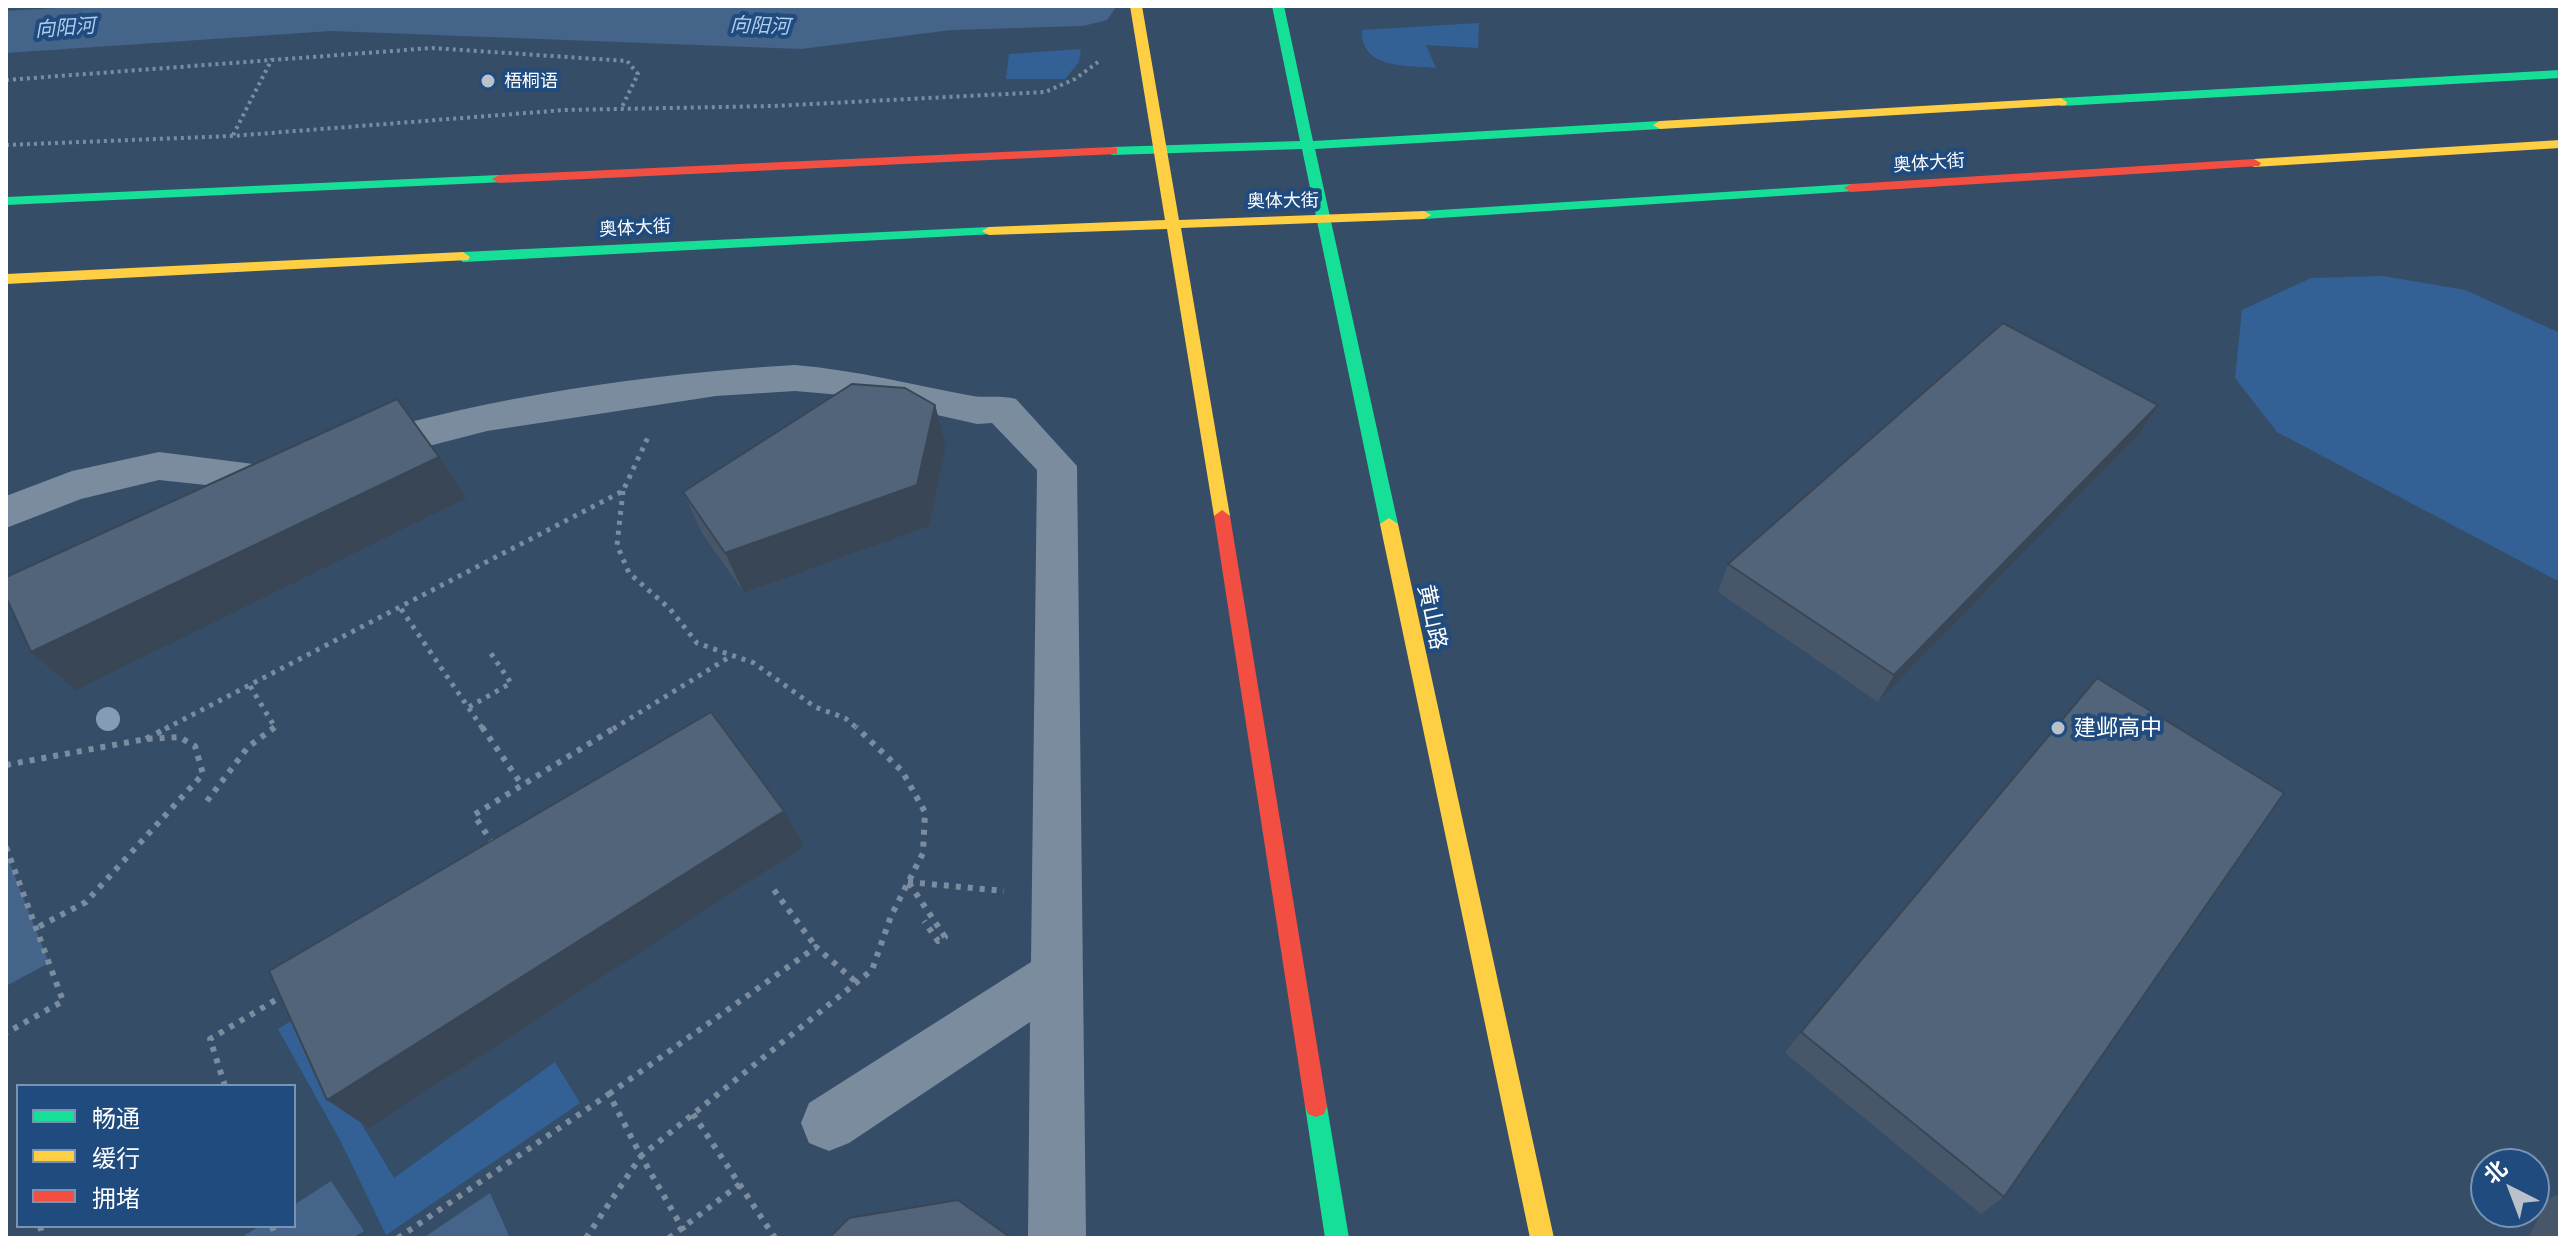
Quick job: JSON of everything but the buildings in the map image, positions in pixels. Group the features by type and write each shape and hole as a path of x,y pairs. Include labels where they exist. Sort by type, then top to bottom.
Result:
{"main road":[{"path":"1136,6 1175,222 1337,1238"},
{"name":"黄山路","path":"1278,6 1542,1238"},
{"path":"6,201 1160,149 1309,145 2560,74"},
{"name":"奥体大街","path":"6,279 1175,222 1322,221 2560,144"}],"street":[{"path":"323,458 487,417 664,389 795,378 853,383 977,410 1002,409 1057,466 1057,1238"},
{"path":"6,513 72,486 159,466 262,471 257,490 195,519"},
{"path":"829,1123 1055,976"}],"path":[{"path":"6,80 432,48 627,61 638,74 621,109"},
{"path":"6,145 232,136 621,109 773,106 1045,92 1075,79 1099,62 1097,48"},
{"path":"232,136 272,59"},
{"path":"586,1238 641,1156 872,970 891,916 923,853 925,812 902,771 878,745 845,718 815,707 754,663 697,643 670,609 629,573 617,545 623,491 651,431 664,389"},
{"path":"146,739 623,491"},
{"path":"401,609 522,785"},
{"path":"469,707 511,683 490,652"},
{"path":"497,849 474,815 732,655"},
{"path":"207,801 248,747 276,729 250,686"},
{"path":"6,765 146,739 179,737 195,746 203,774 86,902 36,928"},
{"path":"6,847 63,1001 6,1033"},
{"path":"908,882 1057,895"},
{"path":"908,882 945,937 938,941 924,921"},
{"path":"774,890 816,947 856,982"},
{"path":"398,1238 816,947"},
{"path":"224,1084 210,1039 288,992"},
{"path":"609,1094 688,1238"},
{"path":"693,1114 773,1235 763,1238"},
{"path":"669,1238 740,1184"}],"shaded area":[{"path":"1479,23 1478,48 1426,45 1436,68 1400,65 1377,59 1364,43 1362,30"},
{"path":"1081,49 1079,62 1065,79 1006,79 1009,54"},
{"path":"2383,276 2465,290 2560,333 2560,582 2277,432 2235,378 2242,310 2311,278"},
{"path":"6,854 49,963 6,986"},
{"path":"297,1017 394,1178 555,1062 580,1103 386,1235 341,1142 278,1029"},
{"path":"331,1181 364,1231 352,1238 240,1238 257,1228 296,1228 296,1204"},
{"path":"490,1193 510,1238 423,1238"}],"waterway":[{"name":"向阳河","path":"6,32 332,11 801,28 952,10 1083,6"}],"traffic: fast":[{"path":"1278,6 1389,524"},
{"path":"2061,102 2560,74"},
{"path":"1112,151 1309,145 1660,125"},
{"path":"6,201 499,179"},
{"path":"1424,215 1851,188"},
{"path":"463,257 989,231"},
{"path":"1316,1106 1337,1238"}],"traffic: slow":[{"path":"1136,6 1222,516"},
{"path":"1660,125 2061,102"},
{"path":"2254,163 2560,144"},
{"path":"989,231 1424,215"},
{"path":"6,279 463,257"},
{"path":"1389,524 1542,1238"}],"traffic: jam":[{"path":"499,179 1112,151"},
{"path":"1851,188 2254,163"},
{"path":"1222,516 1316,1106"}],"place":[{"name":"梧桐语","path":"488,81"},
{"name":"建邺高中","path":"2058,728"}]}
